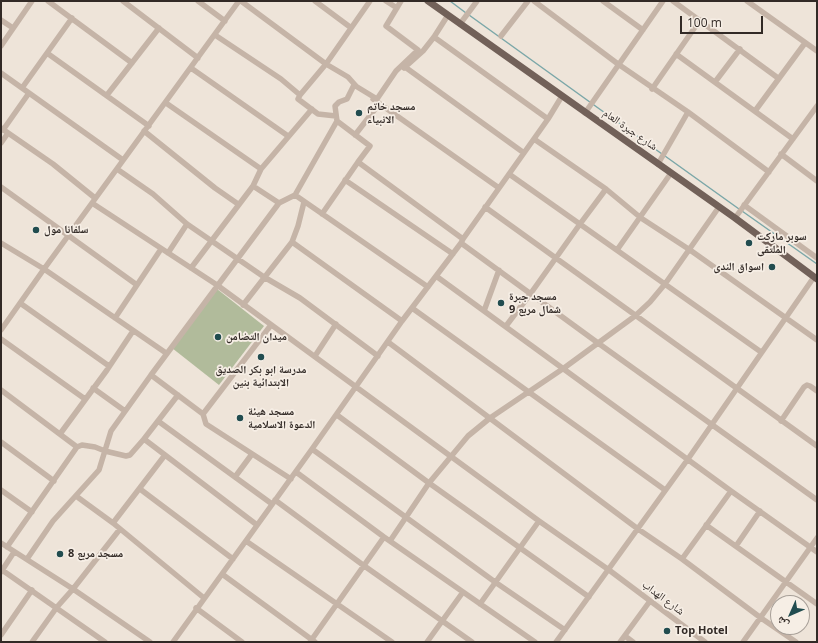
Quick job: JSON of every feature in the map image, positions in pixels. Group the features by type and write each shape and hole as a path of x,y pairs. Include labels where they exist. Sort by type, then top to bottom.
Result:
{"main road":[{"name":"شارع جبرة العام","path":"428,1 720,207 815,278"}],"street":[{"path":"1,46 32,1"},
{"path":"48,1 132,63"},
{"path":"123,1 198,58"},
{"path":"198,1 225,21"},
{"path":"2,327 240,1 326,64 348,77 354,84 378,103 499,188"},
{"path":"315,1 350,27"},
{"path":"322,214 370,146 336,119 318,114 298,99 326,64 350,27 370,1"},
{"path":"386,1 397,8"},
{"path":"386,26 402,1"},
{"path":"460,24 477,1"},
{"path":"502,36 528,1"},
{"path":"534,1 618,64 688,112 768,172"},
{"path":"585,113 618,64 664,1"},
{"path":"673,1 778,78"},
{"path":"747,1 817,51"},
{"path":"606,2 643,30"},
{"path":"355,135 397,73 423,51 448,15"},
{"path":"22,88 72,18"},
{"path":"1,20 13,28"},
{"path":"652,88 700,20"},
{"path":"354,84 377,99 397,73 418,50 386,26"},
{"path":"386,26 423,51"},
{"path":"107,95 159,28"},
{"path":"215,35 281,79 300,95"},
{"path":"434,37 548,119"},
{"path":"754,111 805,43"},
{"path":"715,82 740,49"},
{"path":"47,52 149,126"},
{"path":"676,54 793,139"},
{"path":"405,67 524,153"},
{"path":"191,68 288,136"},
{"path":"1,73 123,160"},
{"path":"27,559 54,521 99,470 111,431 166,354 279,203 295,195 336,119 335,106 339,102 347,99 354,84"},
{"path":"1,143 4,130 29,93"},
{"path":"173,642 196,608 337,415 402,321 453,254 548,119 562,96"},
{"path":"166,103 261,169"},
{"path":"735,218 817,106"},
{"path":"191,268 253,186 261,169 312,109"},
{"path":"658,164 688,112"},
{"name":"شارع الهداب","path":"4,130 53,164 94,201 161,249 217,285 539,521 609,570 705,642"},
{"path":"144,131 215,188 238,204"},
{"path":"534,139 606,189 641,218 690,250 817,340"},
{"path":"781,154 817,182"},
{"path":"358,162 499,270 598,343 817,500"},
{"path":"117,169 153,194 187,224 264,277 300,298 378,356"},
{"path":"617,250 641,218 671,173"},
{"path":"509,174 761,352"},
{"path":"345,180 453,254"},
{"path":"1,186 137,285"},
{"path":"253,186 279,203"},
{"path":"506,326 606,189"},
{"path":"295,195 428,287"},
{"path":"243,305 292,242 304,202"},
{"path":"744,205 817,258"},
{"path":"485,207 817,446"},
{"path":"390,541 429,483 468,436 527,391 564,368 635,316 650,302 665,284 720,207"},
{"path":"168,253 187,224"},
{"path":"292,242 402,321"},
{"path":"1,244 44,269 166,354"},
{"path":"115,318 161,249"},
{"path":"484,311 499,270"},
{"path":"436,276 817,552"},
{"path":"558,641 688,459 785,318 815,278"},
{"path":"20,303 109,366"},
{"path":"412,308 666,490"},
{"path":"315,356 336,324"},
{"path":"203,414 270,325"},
{"path":"60,434 133,330"},
{"path":"1,339 85,399"},
{"path":"388,342 638,529 796,642"},
{"path":"151,375 203,414 206,424 291,479"},
{"path":"781,421 804,387 807,385 817,390"},
{"path":"93,388 125,411"},
{"path":"1,390 77,447"},
{"path":"7,547 77,447 82,445 95,447 126,456 133,452 178,395"},
{"path":"337,415 520,549 589,597"},
{"path":"158,421 235,477 274,502 472,642"},
{"path":"144,439 257,525"},
{"path":"1,442 54,481"},
{"path":"312,449 495,582 565,630"},
{"path":"235,477 252,454"},
{"path":"113,523 165,455"},
{"path":"296,472 384,537 535,642"},
{"path":"140,489 232,559"},
{"path":"1,490 32,512"},
{"path":"682,559 731,491"},
{"path":"76,496 113,523 204,598"},
{"path":"736,546 760,511"},
{"path":"480,604 539,521"},
{"path":"706,525 817,604"},
{"path":"32,642 56,607 73,589 120,529"},
{"path":"222,574 312,641 363,565 384,537"},
{"path":"743,642 817,538"},
{"path":"246,540 392,642"},
{"path":"1,543 73,589 150,642"},
{"path":"14,552 2,571 32,590 105,642"},
{"path":"1,635 32,590"},
{"path":"427,642 463,592"},
{"path":"620,642 650,601"},
{"path":"196,608 242,642"},
{"path":"625,636 633,642"}],"green space":[{"name":"ميدان التضامن","path":"217,289 264,326 219,385 172,348"}],"waterway":[{"path":"450,1 466,13"},
{"path":"469,15 662,154"},
{"path":"665,156 739,209"},
{"path":"742,211 817,264"}],"place":[{"name":"مسجد خاتم الانبياء","path":"359,113"},
{"name":"سلفانا مول","path":"36,230"},
{"name":"سوبر ماركت الملتقى","path":"749,243"},
{"name":"اسواق الندى","path":"772,267"},
{"name":"مسجد جبرة شمال مربع 9","path":"501,303"},
{"name":"ميدان التضامن","path":"218,337"},
{"name":"مدرسة ابو بكر الصديق الابتدائية بنين","path":"261,357"},
{"name":"مسجد هيئة الدعوة الاسلامية","path":"240,418"},
{"name":"مسجد مربع 8","path":"60,554"},
{"name":"Top Hotel","path":"667,631"}]}
